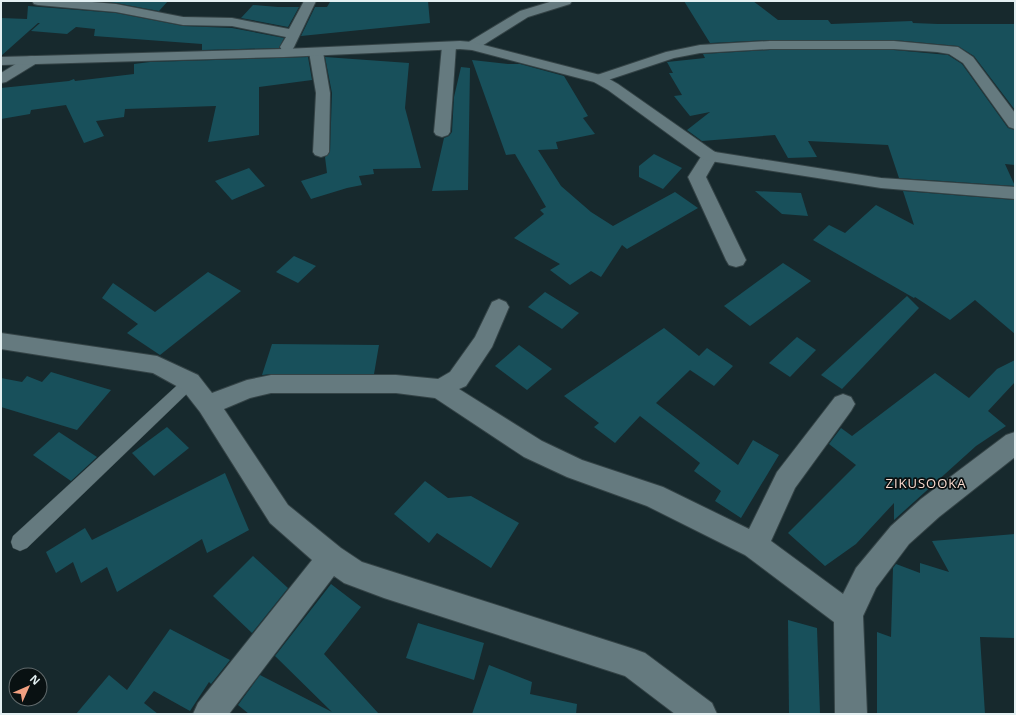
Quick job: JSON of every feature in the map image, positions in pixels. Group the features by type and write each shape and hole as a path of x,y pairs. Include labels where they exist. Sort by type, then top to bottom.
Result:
{"street":[{"path":"38,1 116,8 182,21 232,22 293,34"},
{"path":"284,53 310,1"},
{"path":"472,46 524,14 566,1"},
{"path":"599,79 671,55 700,49 770,44 894,45 937,48 953,50 968,60 1015,124"},
{"path":"442,132 449,46"},
{"path":"1,61 472,46 599,79 618,90 710,156 881,183 1015,193"},
{"path":"316,52 323,93 321,152"},
{"path":"1,78 32,60"},
{"path":"710,156 696,177 736,260"},
{"path":"440,389 458,379 484,341 499,307"},
{"path":"1,341 157,365 190,382 208,405 279,514 331,558 354,573 634,664 701,714"},
{"path":"208,405 247,389 271,384 396,384 440,389 532,449 576,469 654,496 755,546 848,615"},
{"path":"755,546 786,480 844,404"},
{"path":"851,714 848,615 866,578 900,535 930,508 1015,443"},
{"path":"209,714 331,558"}],"lane":[{"path":"20,542 190,382"}],"building":[{"path":"98,1 168,1 159,11"},
{"path":"428,1 430,23 301,36 315,7 327,7 330,2"},
{"path":"684,1 753,1 778,20 828,20 831,24 912,21 913,23 938,24 1015,24 1015,110 974,56 958,46 894,40 770,40 710,43"},
{"path":"253,5 299,7 288,27 241,18"},
{"path":"28,6 116,13 183,26 232,28 284,38 279,48 202,50 202,44 94,36 95,29 76,27 67,34 31,31 40,23 38,23 1,56 1,18 27,19"},
{"path":"770,50 894,50 948,55 962,64 1008,128 1015,130 1015,165 1005,164 1015,186 899,178 888,145 808,141 817,157 788,158 775,135 702,141 687,130 710,112 690,116 674,96 682,95 669,73 673,73 667,62 705,58 703,54"},
{"path":"308,57 312,80 259,87 259,135 208,142 216,106 125,109 124,117 96,121 104,136 84,143 66,105 31,110 30,114 1,119 1,88 69,81 74,79 75,81 134,74 134,64 150,62"},
{"path":"325,57 409,63 405,108 421,168 373,169 374,174 359,176 362,185 311,199 301,181 327,173 325,157 330,152 332,93"},
{"path":"472,60 520,64 564,76 588,116 583,118 595,134 556,142 558,149 538,150 561,186 591,212 613,226 675,192 698,208 627,249 622,245 601,277 591,271 570,285 550,270 560,264 514,238 544,214 540,210 546,207 515,154 506,155"},
{"path":"461,67 470,68 468,190 432,191 444,138 449,136 452,132 454,97"},
{"path":"654,154 682,168 663,189 639,177 639,166"},
{"path":"249,168 265,186 232,200 215,181"},
{"path":"755,191 801,193 808,216 782,214"},
{"path":"903,191 1015,200 1015,334 975,300 950,320 915,297 914,298 813,240 829,225 845,233 876,205 914,225"},
{"path":"294,256 316,266 298,283 276,272"},
{"path":"783,263 811,281 750,326 724,306"},
{"path":"208,272 241,291 160,355 127,333 138,324 102,298 113,283 155,312"},
{"path":"545,292 579,313 562,329 528,307"},
{"path":"907,296 919,308 842,389 821,375"},
{"path":"664,328 699,356 707,348 733,366 714,386 690,370 656,403 738,465 753,440 779,455 741,518 715,501 721,491 694,471 700,463 640,416 615,443 594,427 599,423 564,396"},
{"path":"797,337 816,350 790,377 769,363"},
{"path":"272,344 379,345 374,374 262,375"},
{"path":"519,345 552,369 527,390 495,366"},
{"path":"1015,360 1015,382 988,411 1006,426 976,446 894,520 894,503 856,544 825,566 788,533 856,465 829,444 841,428 852,436 935,373 969,398 997,369"},
{"path":"51,372 111,390 77,430 1,407 1,378 22,382 27,376 42,382"},
{"path":"167,427 189,448 154,476 132,453"},
{"path":"59,432 97,457 71,481 33,455"},
{"path":"225,473 249,530 207,553 202,539 117,592 107,567 81,583 73,562 56,573 46,552 85,528 92,540"},
{"path":"425,481 448,498 471,496 519,523 491,568 437,533 429,543 394,514"},
{"path":"1015,534 1015,638 980,637 985,714 877,714 877,632 891,637 893,568 896,564 920,573 920,563 949,572 932,541"},
{"path":"253,556 288,588 252,633 213,596"},
{"path":"331,584 361,607 324,654 379,714 249,714 238,705 260,675 332,712 275,656"},
{"path":"788,620 817,628 820,714 789,714"},
{"path":"418,623 484,643 474,680 406,658"},
{"path":"170,629 230,660 211,684 209,682 190,711 154,691 144,703 158,714 76,714 109,675 127,690"},
{"path":"489,665 532,682 530,694 577,704 576,714 472,714"}],"district":[{"name":"ZIKUSOOKA","path":"926,483"}]}
